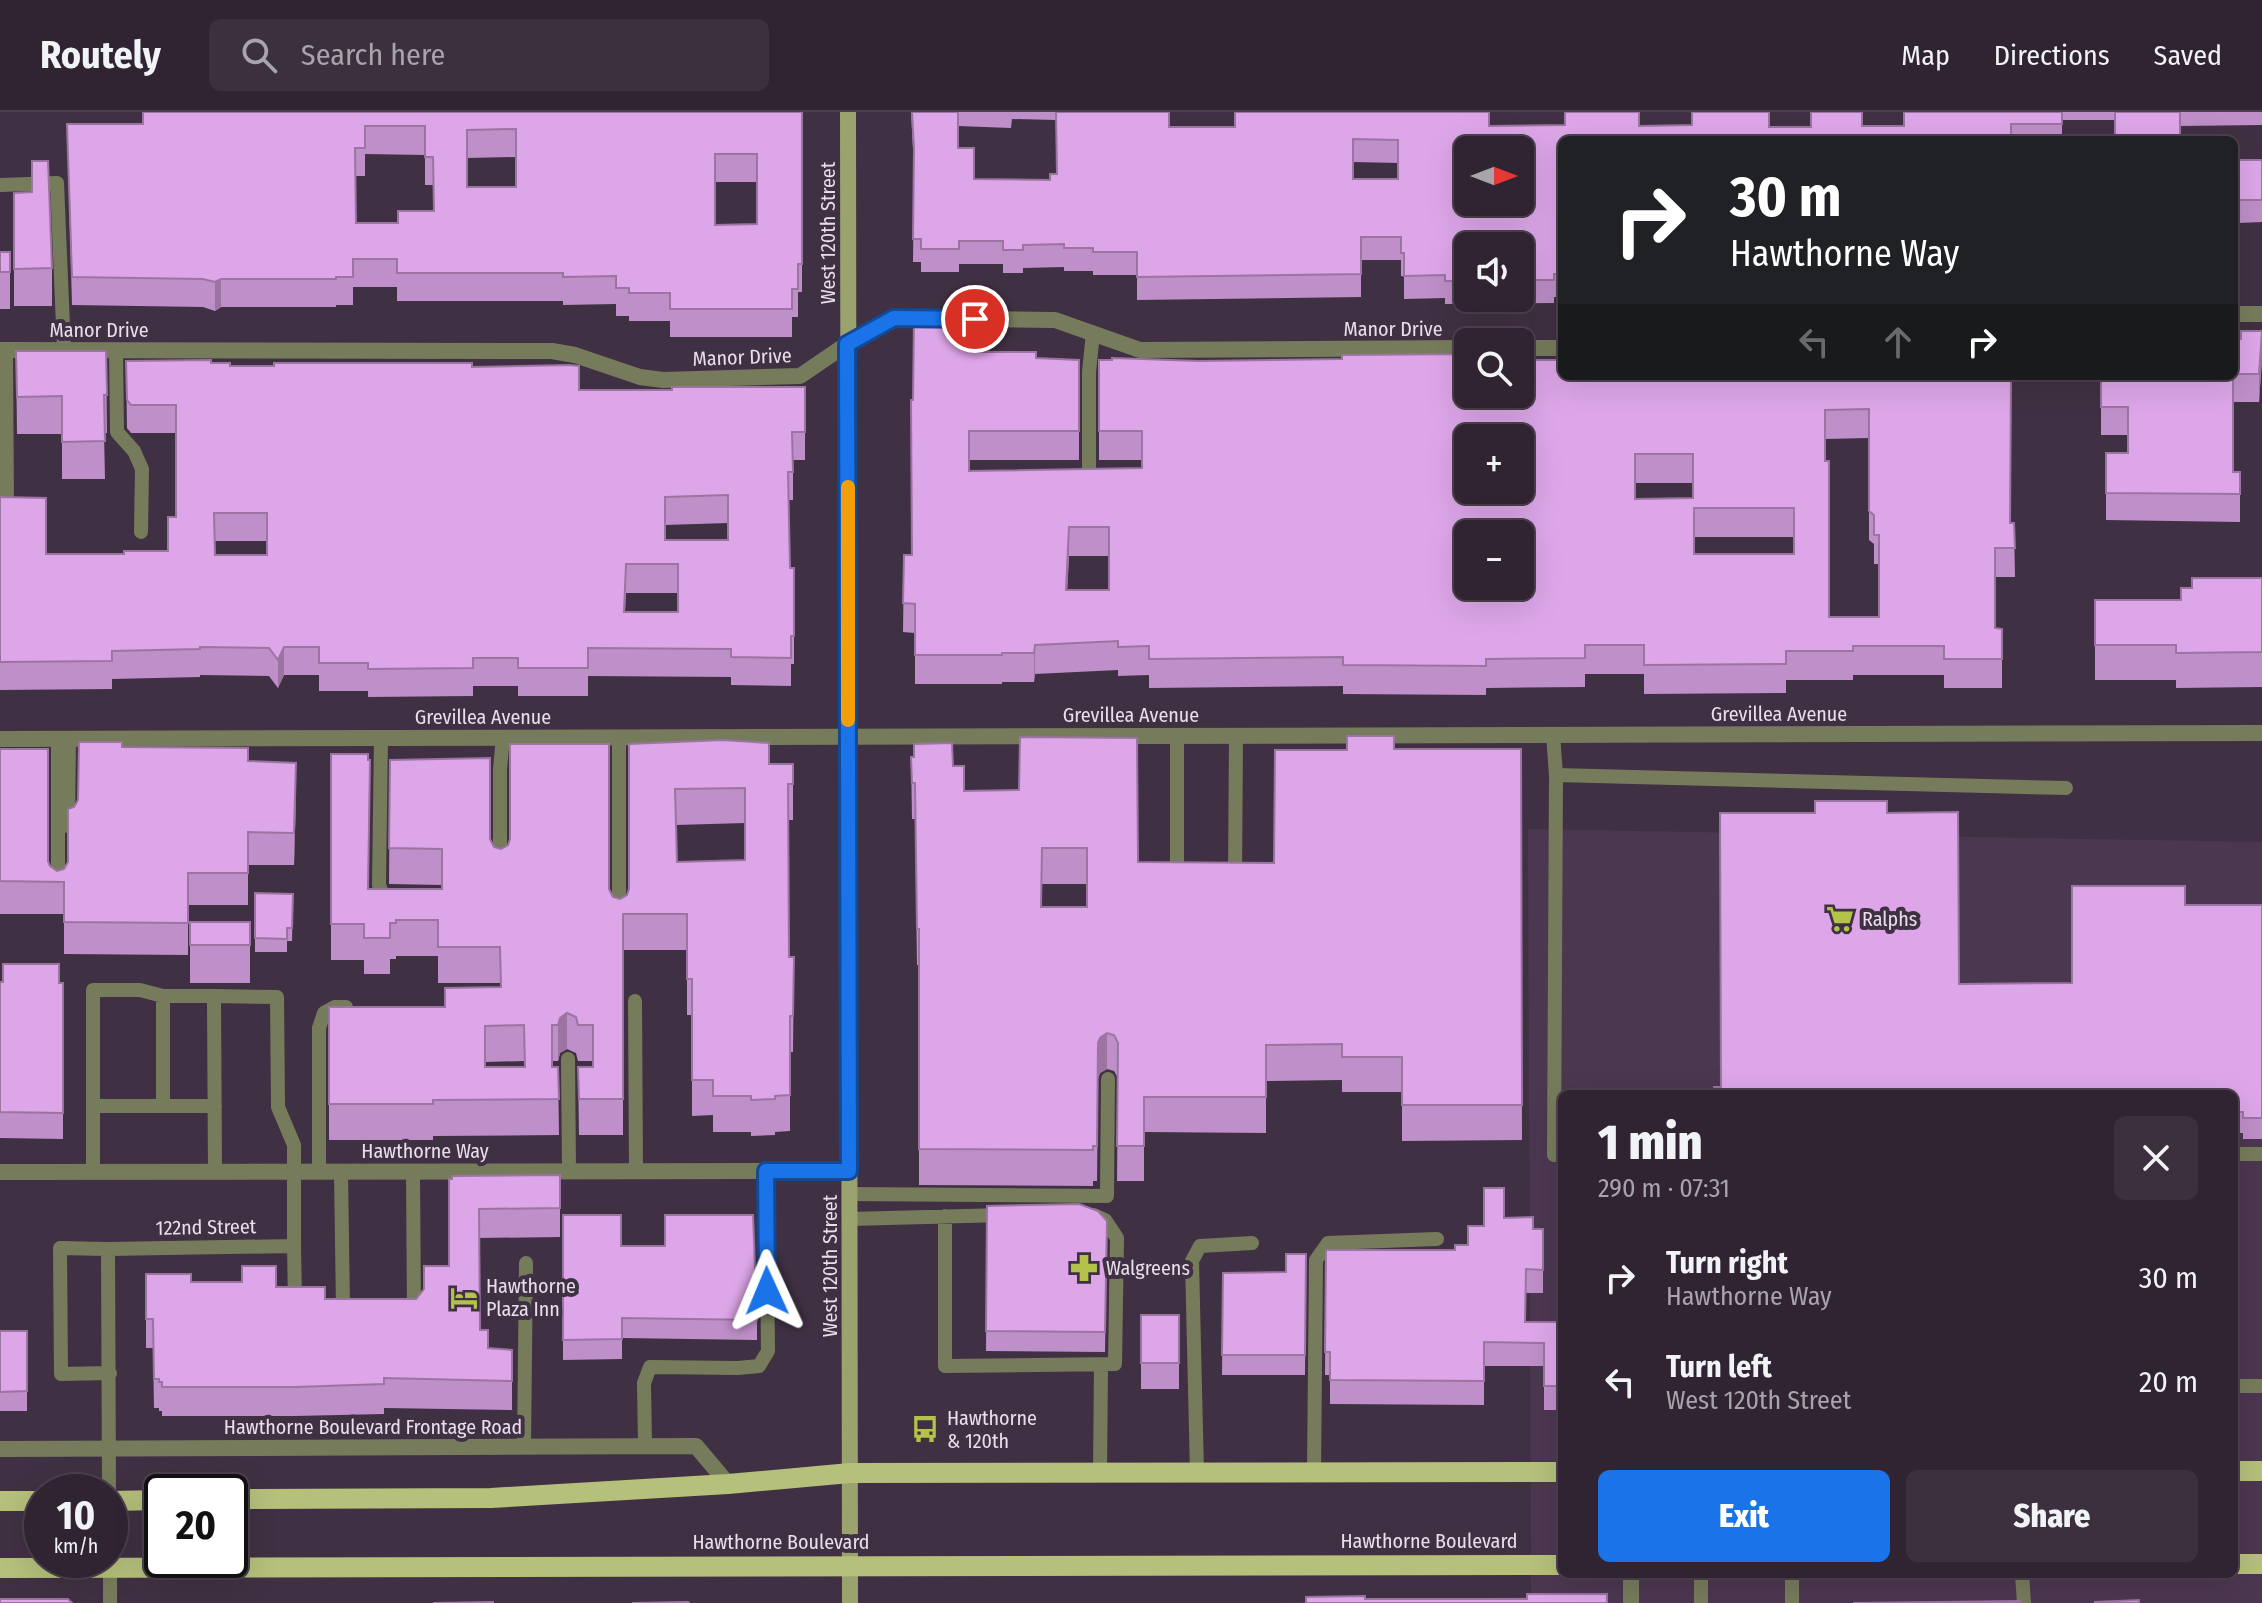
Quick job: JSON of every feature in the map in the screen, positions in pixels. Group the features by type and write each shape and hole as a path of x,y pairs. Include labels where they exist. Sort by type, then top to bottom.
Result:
{"main road":[{"name":"West 120th Street","path":"848,112 850,1603"},
{"path":"2238,1471 2262,1471"},
{"path":"248,1499 491,1498 728,1484 850,1473 1558,1472"},
{"path":"0,1501 24,1501"},
{"name":"Hawthorne Boulevard","path":"128,1562 850,1566 1558,1565"},
{"path":"2238,1564 2262,1564"},
{"name":"Hawthorne Boulevard","path":"0,1568 24,1567"}],"street":[{"path":"2238,314 2262,314"},
{"name":"Manor Drive","path":"3,350 552,351 575,355 640,377 663,380 800,376 847,344 894,318 1055,320 1140,350 1454,348"},
{"path":"1534,348 1558,348"},
{"name":"Grevillea Avenue","path":"0,739 2262,733"},
{"name":"Hawthorne Way","path":"0,1172 849,1171"},
{"name":"Hawthorne Boulevard Frontage Road","path":"0,1449 696,1446 728,1484"},
{"path":"1631,1578 1631,1603"}],"lane":[{"path":"0,185 57,183 64,350"},
{"path":"1089,483 1089,372 1093,333"},
{"path":"3,350 7,509"},
{"path":"116,350 117,432 134,451 142,469 141,532"},
{"path":"1553,734 1556,775 1558,1155"},
{"path":"1177,735 1177,883"},
{"path":"1235,882 1236,735"},
{"path":"381,737 379,885 390,904 405,905"},
{"path":"500,875 503,737"},
{"path":"619,737 619,925"},
{"path":"63,739 68,831"},
{"path":"58,893 63,739"},
{"path":"1556,775 2066,788"},
{"path":"93,1172 93,990 140,990 163,996 277,997 278,1107 294,1145 295,1303"},
{"path":"163,996 163,1106"},
{"path":"214,996 215,1172"},
{"path":"635,1001 636,1171"},
{"path":"319,1172 319,1028 324,1013 335,1007 365,1007"},
{"path":"568,1059 569,1171"},
{"path":"849,1194 1107,1196 1108,1079"},
{"path":"93,1106 215,1106"},
{"path":"2238,1154 2262,1154"},
{"path":"413,1171 414,1317"},
{"path":"645,1446 644,1383 650,1367 759,1366 768,1351 766,1171"},
{"path":"341,1172 343,1309"},
{"path":"945,1216 945,1366 1115,1364 1117,1238 1105,1220 1093,1214 1079,1214"},
{"path":"849,1219 1019,1215"},
{"path":"1314,1473 1316,1260 1328,1243 1437,1239"},
{"path":"1197,1473 1192,1261 1200,1246 1252,1243"},
{"name":"122nd Street","path":"110,1373 61,1374 60,1248 294,1246"},
{"path":"108,1249 109,1474"},
{"path":"524,1446 526,1263"},
{"path":"1100,1473 1101,1365"},
{"path":"2238,1386 2262,1386"},
{"path":"110,1578 110,1603"},
{"path":"1701,1578 1701,1603"},
{"path":"1792,1578 1792,1603"},
{"path":"2022,1578 2024,1603"}],"shaded area":[{"path":"1528,829 2262,842 2262,1603 1270,1603 1531,1597"}],"building":[{"path":"143,112 802,112 802,264 798,264 798,289 792,289 792,309 670,309 670,293 629,293 629,288 616,288 616,276 397,273 397,259 353,259 353,277 336,279 221,279 215,282 203,279 72,277 67,124 143,124","holes":["365,126 425,126 425,157 433,157 434,211 398,211 398,223 356,223 355,148 365,148","516,129 516,187 467,187 467,130","715,154 757,154 757,224 715,225"]},
{"path":"912,112 958,112 958,148 974,148 974,179 1050,180 1050,174 1057,174 1056,112 1169,112 1169,127 1235,127 1235,112 1489,112 1489,126 1565,125 1565,112 1639,112 1639,126 1692,125 1692,112 1769,112 1769,127 1811,127 1811,112 1862,112 1862,126 1904,126 1904,112 2062,112 2062,124 2011,124 2011,136 1558,136 1558,274 1554,274 1554,280 1534,280 1534,232 1454,232 1454,281 1445,281 1445,275 1404,276 1401,237 1361,237 1361,274 1137,277 1137,252 1093,252 1093,248 1064,248 1064,244 1023,245 1023,250 1003,250 1003,241 959,241 959,249 921,249 921,239 913,239","holes":["1353,139 1398,140 1398,179 1353,179"]},
{"path":"2115,112 2180,112 2180,136 2115,136"},
{"path":"2238,160 2262,160 2262,200 2238,200"},
{"path":"32,161 48,161 52,268 14,269 14,193 32,192"},
{"path":"0,252 10,252 10,272 0,272"},
{"path":"977,319 977,352 1036,352 1036,358 1079,360 1079,431 969,431 969,471 1142,468 1142,431 1099,431 1099,360 1112,358 1199,361 1454,354 1454,408 1534,408 1534,360 1558,360 1558,380 2011,380 2010,523 2014,523 2015,548 1995,548 1995,628 2002,629 2002,659 1944,659 1944,646 1853,646 1853,651 1786,651 1786,664 1644,665 1644,645 1585,645 1585,658 1486,659 1486,666 1343,665 1343,657 1149,659 1149,646 1118,647 1118,641 1035,645 1034,653 915,655 915,604 903,603 904,555 912,555 914,320","holes":["1869,409 1869,511 1874,515 1874,535 1879,535 1879,617 1829,617 1829,461 1825,461 1825,410","1635,454 1693,454 1693,498 1635,499","1694,508 1794,508 1794,554 1694,554","1069,527 1109,527 1109,590 1066,590"]},
{"path":"2241,331 2262,331 2259,374 2238,374 2238,339 2241,339"},
{"path":"16,351 106,351 105,441 62,442 62,396 17,397"},
{"path":"211,360 211,363 230,363 230,366 274,366 274,363 472,363 472,367 569,365 579,366 579,390 805,387 805,432 792,432 793,472 788,472 790,568 794,568 791,658 731,657 731,649 588,648 588,668 518,668 518,658 473,658 473,668 368,669 368,663 319,663 319,647 284,647 278,660 269,648 200,647 112,651 112,661 0,662 0,497 46,498 46,554 168,551 168,517 176,517 176,405 131,405 127,400 126,361","holes":["728,495 728,540 665,540 665,497","214,513 267,513 267,555 215,555","626,564 678,564 678,612 624,612"]},
{"path":"2101,380 2233,380 2233,472 2240,472 2240,494 2106,493 2106,453 2128,453 2128,407 2101,407"},
{"path":"2192,578 2262,578 2262,652 2176,653 2176,645 2095,645 2095,600 2181,600 2181,588 2192,588"},
{"path":"1347,736 1394,736 1394,749 1521,749 1522,1105 1402,1105 1402,1057 1342,1057 1342,1044 1266,1045 1266,1097 1144,1097 1144,1146 1117,1146 1118,1043 1114,1035 1107,1033 1098,1043 1097,1146 1093,1146 1093,1150 919,1149 919,929 915,783 912,783 911,757 914,757 914,744 952,743 953,766 964,766 964,791 1019,790 1020,737 1137,738 1138,862 1274,863 1275,750 1347,750","holes":["1042,848 1087,848 1087,907 1041,907"]},
{"path":"723,740 769,743 769,764 793,764 793,784 788,784 789,957 794,957 790,1095 751,1100 751,1096 713,1096 713,1080 692,1080 692,979 687,979 687,914 623,914 623,1099 579,1099 578,1067 593,1067 593,1025 578,1025 576,1017 567,1013 560,1018 558,1025 552,1025 552,1067 558,1067 559,1099 329,1104 329,1007 445,1007 445,988 501,987 500,947 438,947 438,920 396,920 396,923 390,923 390,938 364,938 364,924 331,924 331,754 368,754 370,760 368,889 442,889 442,849 389,848 390,760 490,758 490,839 494,847 501,849 508,845 510,839 510,744 609,744 609,889 613,897 620,899 627,895 629,889 629,744","holes":["745,788 745,860 677,862 675,789","524,1025 525,1067 485,1067 485,1026"]},
{"path":"79,742 122,742 122,747 248,748 248,761 296,763 294,833 248,832 248,873 188,873 188,923 64,922 64,882 0,881 0,749 48,749 48,861 57,871 64,869 68,862 68,809 74,807 78,800"},
{"path":"1815,801 1887,801 1887,813 1958,812 1959,984 2072,983 2072,886 2185,886 2185,905 2262,905 2262,1118 2243,1118 2243,1112 2238,1112 2238,1090 1714,1090 1714,1087 1721,1087 1720,813 1815,813"},
{"path":"255,893 293,894 292,928 287,928 287,939 255,938"},
{"path":"190,922 250,922 250,945 190,945"},
{"path":"3,964 59,964 59,983 63,983 63,1113 0,1112 0,982 3,982"},
{"path":"560,1175 560,1208 479,1209 480,1330 488,1330 488,1348 512,1350 512,1381 384,1378 384,1384 162,1387 159,1379 154,1379 153,1319 146,1319 146,1274 191,1274 191,1282 242,1282 242,1266 276,1266 276,1287 325,1287 325,1299 416,1299 424,1289 424,1266 449,1266 449,1179 452,1176"},
{"path":"1484,1188 1504,1188 1504,1218 1533,1217 1533,1229 1543,1229 1543,1270 1526,1269 1525,1322 1558,1322 1558,1386 1544,1386 1544,1343 1484,1342 1484,1381 1330,1380 1330,1352 1325,1352 1326,1250 1455,1250 1455,1245 1468,1245 1468,1226 1484,1226"},
{"name":"Walgreens","path":"1079,1204 1098,1211 1107,1221 1105,1332 986,1331 987,1206"},
{"path":"563,1215 621,1215 621,1246 665,1246 665,1215 753,1215 757,1320 622,1318 622,1339 563,1340"},
{"path":"1286,1254 1306,1254 1305,1355 1222,1355 1223,1273 1286,1272"},
{"path":"1141,1315 1179,1315 1179,1363 1141,1363"},
{"path":"0,1331 27,1331 27,1391 0,1392"},
{"path":"1527,1594 1607,1594 1607,1603 1306,1603 1306,1597 1527,1599"},
{"path":"0,1599 68,1599 72,1603 0,1603"},
{"path":"2139,1600 2139,1603 2095,1603 2095,1602"},
{"path":"2020,1601 2020,1603 1853,1603"}],"slow traffic":[{"path":"848,487 848,720"}],"place":[{"name":"Ralphs","path":"1840,919"},
{"name":"Walgreens","path":"1084,1268"},
{"name":"Hawthorne Plaza Inn","path":"464,1298"},
{"name":"Hawthorne & 120th","path":"925,1429"}],"route":[{"path":"767,1291 766,1171 849,1171 847,344 894,318 975,319"}]}
